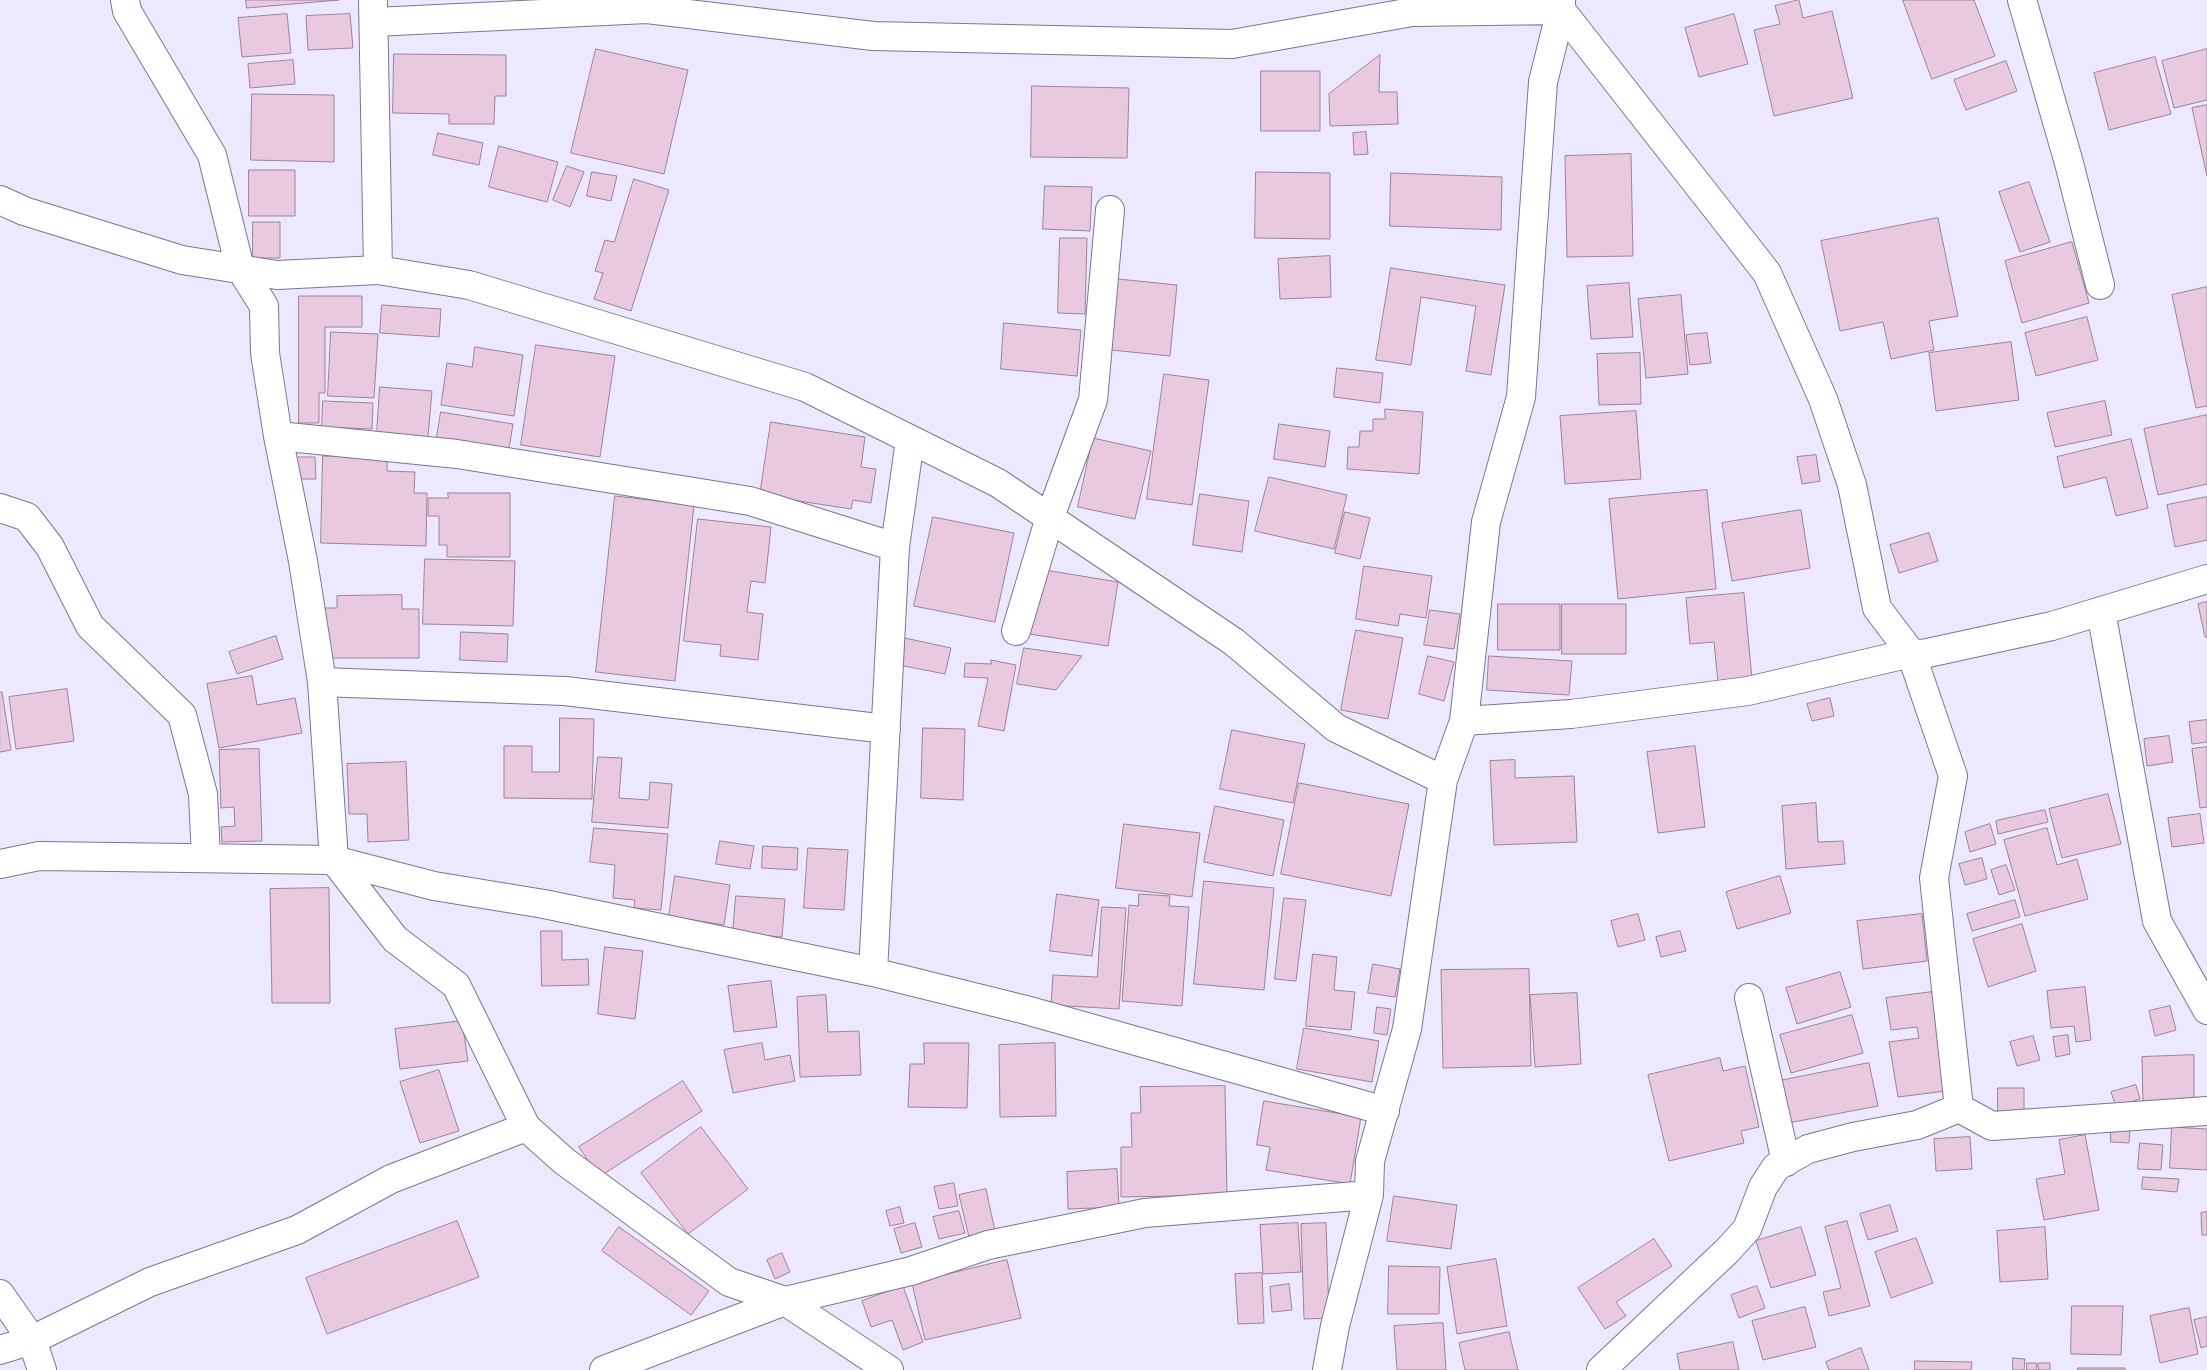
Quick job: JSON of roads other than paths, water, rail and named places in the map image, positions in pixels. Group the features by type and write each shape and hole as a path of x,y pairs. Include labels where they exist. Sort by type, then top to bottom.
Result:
{"street":[{"path":"125,0 127,11 212,155 240,268 264,306 264,353 278,436 303,560 322,682 334,860 394,939 456,985 526,1127 564,1161 729,1282 785,1301 890,1370"},
{"path":"2022,0 2069,163 2100,286"},
{"path":"378,270 373,11 647,9 873,36 1232,44 1412,12 1561,5"},
{"path":"1561,5 1767,273 1823,399 1852,485 1877,608 1911,653 1953,776 1934,878 1959,1108"},
{"path":"1326,1370 1335,1326 1369,1195 1370,1161 1407,1029 1443,780 1464,721 1486,522 1521,397 1543,82 1561,5"},
{"path":"0,200 24,211 182,260 240,268 277,276 378,270 469,286 805,387 998,483 1234,642 1336,728 1443,780"},
{"path":"1016,631 1050,517 1093,400 1110,210"},
{"path":"278,436 456,454 750,501 895,546"},
{"path":"873,972 895,546 910,440"},
{"path":"0,508 28,517 50,547 90,626 182,715 202,794 206,858"},
{"path":"1464,721 1571,714 1748,691 1911,653 1923,654 2052,626 2207,579"},
{"path":"2101,611 2156,921 2207,1010"},
{"path":"322,682 565,691 886,729"},
{"path":"0,864 39,856 334,860 434,886 544,904 873,972 1026,1010 1385,1111"},
{"path":"1749,998 1786,1162"},
{"path":"1959,1108 1992,1126 2207,1111"},
{"path":"1601,1370 1728,1251 1747,1229 1763,1187 1776,1167 1808,1149 1853,1137 1918,1125 1959,1108"},
{"path":"0,1350 32,1340 150,1282 297,1230 391,1179 526,1127"},
{"path":"604,1370 785,1301 911,1271 988,1245 1145,1212 1369,1195"},
{"path":"0,1294 32,1340 42,1370"}]}
